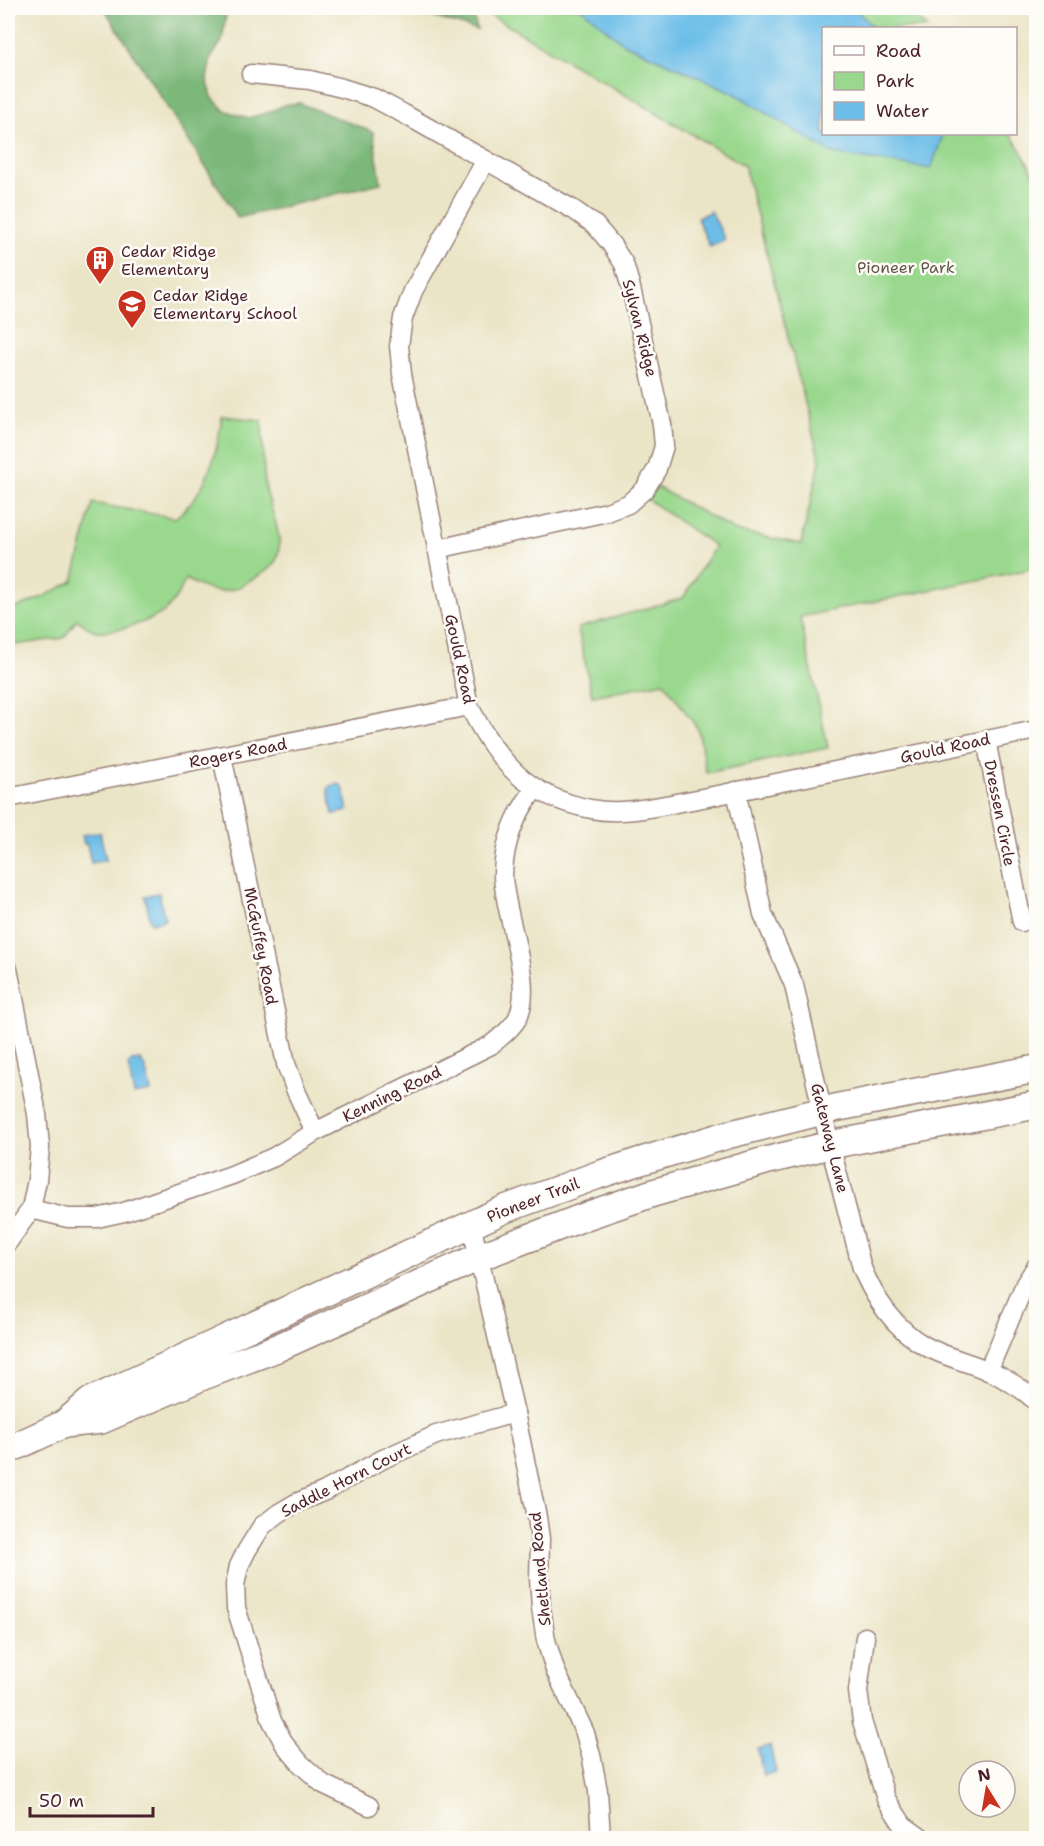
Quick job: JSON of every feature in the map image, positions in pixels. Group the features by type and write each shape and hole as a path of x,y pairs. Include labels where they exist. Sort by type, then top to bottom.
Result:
{"main road":[{"name":"Pioneer Trail","path":"8,1450 64,1424 91,1401 505,1209 641,1161 727,1135 822,1112 1036,1070"},
{"name":"Pioneer Trail","path":"64,1424 101,1420 203,1376 277,1348 479,1257 653,1193 830,1145 1036,1105"}],"street":[{"name":"Sylvan Ridge","path":"251,74 310,80 374,98 574,210 595,225 624,264 662,424 664,447 657,469 645,489 628,504 607,512 436,549"},
{"name":"Gould Road","path":"486,160 413,291 403,318 399,346 402,374 436,549 469,706 482,732 517,776 535,789 561,801 592,810 623,811 736,791 1036,730"},
{"name":"Rogers Road","path":"8,798 469,706"},
{"name":"Dressen Circle","path":"986,740 1022,922"},
{"name":"McGuffey Road","path":"222,756 286,1064 315,1132"},
{"name":"Kenning Road","path":"31,1209 68,1218 97,1218 124,1212 253,1166 274,1157 315,1132 491,1045 505,1034 517,1018 523,1000 522,981 503,875 512,826 523,804 535,789"},
{"name":"Gateway Lane","path":"736,791 763,914 794,985 830,1145 869,1287 901,1327 923,1345 1011,1382 1036,1401"},
{"path":"8,969 38,1125 40,1148 31,1209 8,1242"},
{"name":"Shetland Road","path":"471,1224 539,1528 541,1608 546,1640 555,1670 585,1733 598,1791 602,1839"},
{"path":"988,1371 1025,1284 1036,1267"},
{"name":"Saddle Horn Court","path":"369,1806 323,1784 285,1745 272,1720 236,1608 239,1566 262,1526 296,1503 325,1491 383,1459 436,1435 515,1413"},
{"path":"865,1637 858,1691 862,1721 886,1799 903,1825 921,1839"}],"green space":[{"path":"104,8 227,8 222,41 211,58 207,79 212,97 224,110 248,118 270,112 284,105 299,103 373,132 381,183 238,218"},
{"path":"402,8 472,8 477,30"},
{"name":"Pioneer Park","path":"478,8 907,8 926,27 822,27 822,135 1012,135 1036,177 1036,568 800,617 828,748 706,773 698,729 664,682 592,696 578,628 683,598 715,546 644,497 653,485 736,531 801,544 820,461 744,165"},
{"path":"222,416 262,420 266,490 279,538 277,557 273,565 231,590 216,591 201,587 186,579 165,611 132,626 97,631 77,619 64,638 8,646 8,611 45,596 73,581 93,503 175,518 186,508 203,485 209,472"}],"water":[{"path":"581,8 854,8 873,27 822,27 822,135 943,135 931,169 833,154 734,93 623,43"},
{"path":"711,211 725,240 710,247 697,218"},
{"path":"339,784 343,787 348,811 333,814 328,789 330,786"},
{"path":"100,832 106,860 91,863 87,844 84,844 82,835"},
{"path":"159,893 165,920 151,923 145,896"},
{"path":"140,1060 145,1067 151,1092 134,1095 128,1065 132,1061"},
{"path":"770,1746 776,1772 763,1775 758,1749"}],"place":[{"name":"Cedar Ridge Elementary","path":"100,286"},
{"name":"Cedar Ridge Elementary School","path":"132,330"}]}
